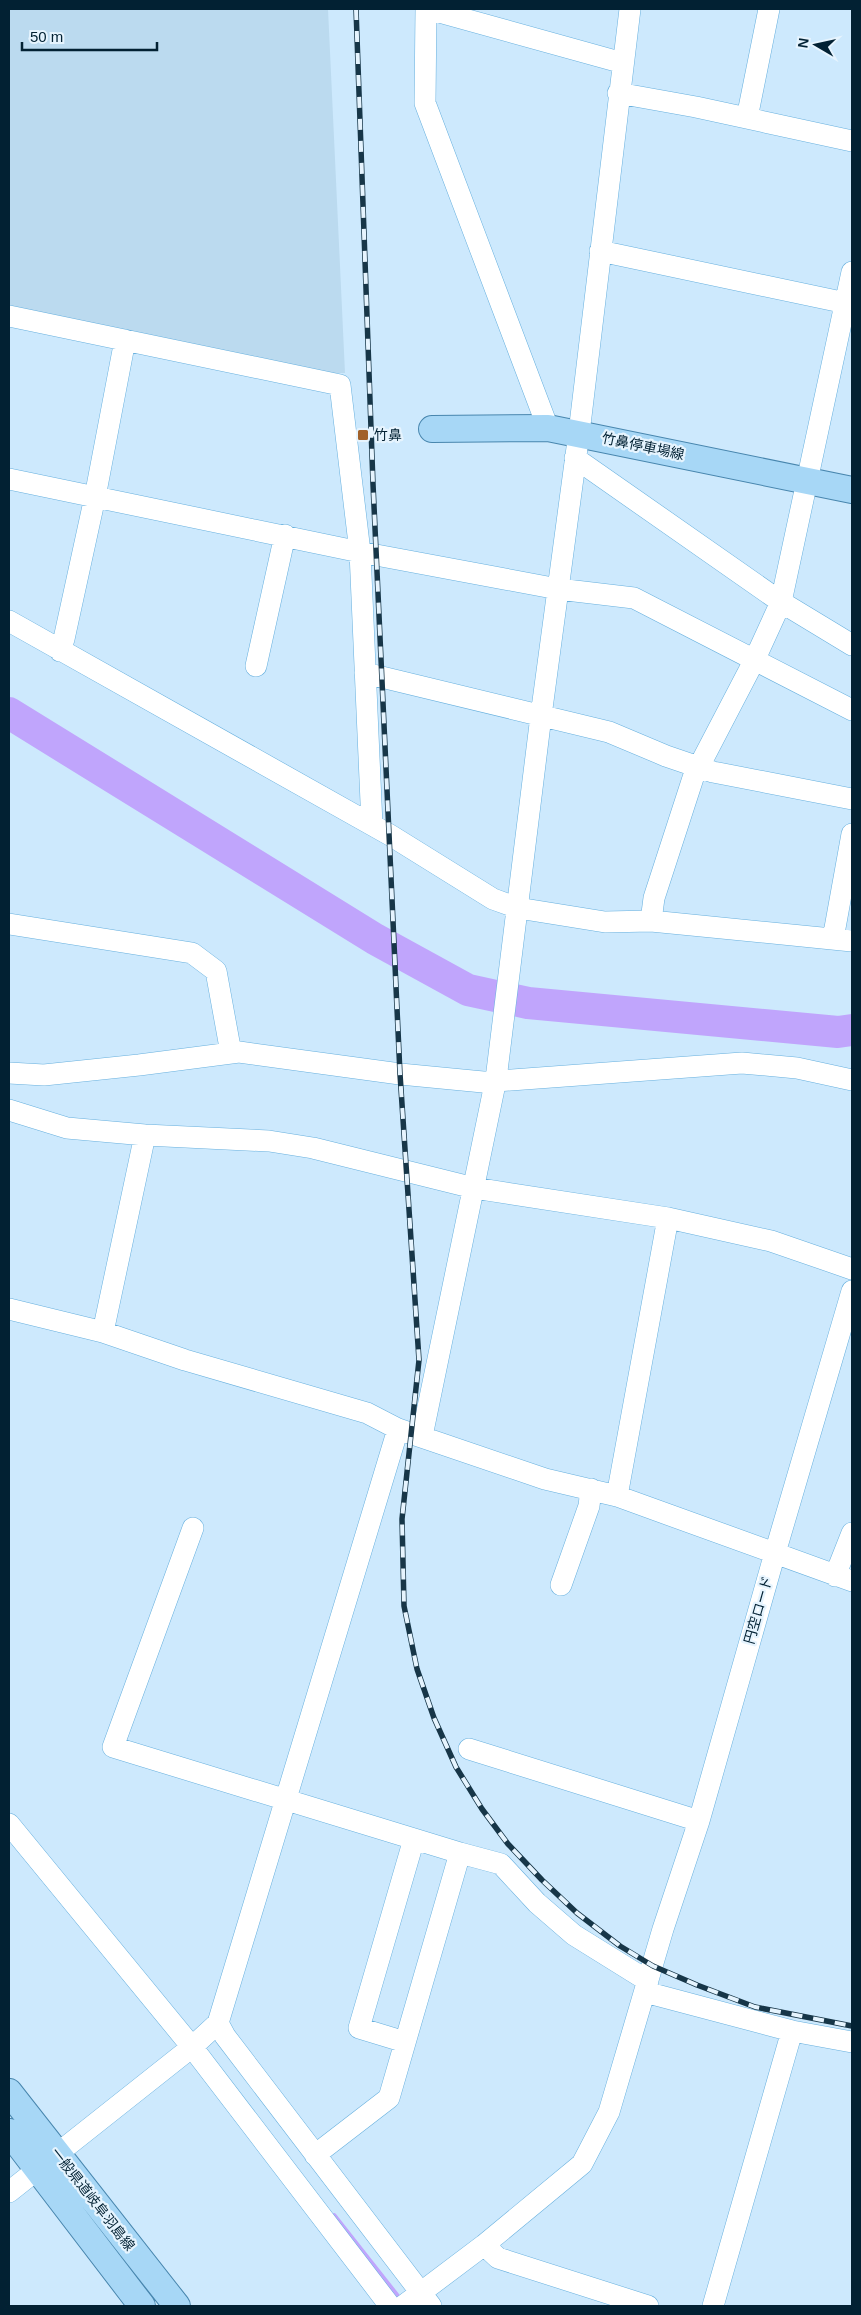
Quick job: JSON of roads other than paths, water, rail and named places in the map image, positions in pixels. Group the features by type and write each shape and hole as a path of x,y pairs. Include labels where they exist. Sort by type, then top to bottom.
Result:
{"main road":[{"name":"竹鼻停車場線","path":"432,428 548,428 577,446 808,480 852,490"},
{"name":"一般県道岐阜羽島線","path":"9,2092 47,2161 142,2306"},
{"name":"一般県道岐阜羽島線","path":"9,2132 47,2161 177,2306"}],"street":[{"path":"548,428 425,102 427,9 623,63"},
{"path":"422,1436 496,1079 577,446 618,93 630,9"},
{"path":"747,118 769,9"},
{"path":"618,93 852,141"},
{"path":"600,251 846,303"},
{"path":"651,921 654,898 693,778 754,660 781,602 852,272"},
{"path":"9,316 340,385 360,552 372,825"},
{"path":"60,651 95,497 125,340"},
{"path":"577,446 781,602 844,642 852,644"},
{"path":"9,479 360,552 558,589 634,598 852,710"},
{"path":"256,666 285,535"},
{"path":"9,621 372,825 493,899 518,908 605,922 651,921 842,940 852,834"},
{"path":"365,673 609,732 699,768 852,800"},
{"path":"9,924 192,953 216,971 230,1053"},
{"path":"9,1073 44,1075 238,1052 400,1074 483,1082 496,1079 604,1074 742,1062 797,1068 852,1080"},
{"path":"9,1110 67,1128 145,1135 269,1141 314,1148 474,1188 668,1218 772,1241 852,1268"},
{"path":"103,1332 145,1135"},
{"path":"617,1496 668,1218"},
{"name":"円空ロード","path":"418,2300 582,2164 609,2112 664,1928 699,1821 852,1291"},
{"path":"9,1309 103,1332 185,1360 367,1413 398,1429 545,1479 617,1496 844,1578 852,1533"},
{"path":"9,2192 192,2047 218,2024 398,1429"},
{"path":"561,1585 590,1506 591,1489"},
{"path":"193,1528 113,1747 501,1864 537,1902 574,1935 647,1987 792,2031 852,2042"},
{"path":"469,1749 699,1821"},
{"path":"9,1824 192,2047 390,2306"},
{"path":"405,2042 359,2028 414,1839"},
{"path":"315,2155 389,2098 460,1853"},
{"path":"218,2024 225,2036 315,2155 418,2300"},
{"path":"713,2306 792,2031"},
{"path":"484,2245 498,2258 648,2306"}],"waterway":[{"path":"9,713 375,939 468,990 528,1003 838,1032 852,1030"},
{"path":"334,2216 401,2301"}],"railway":[{"path":"356,9 373,484 400,1074 419,1360 402,1519 404,1606 417,1669 434,1718 456,1767 482,1809 508,1844 577,1913 620,1946 653,1966 697,1985 755,2007 852,2026"}],"place":[{"name":"竹鼻","path":"363,435"}]}
